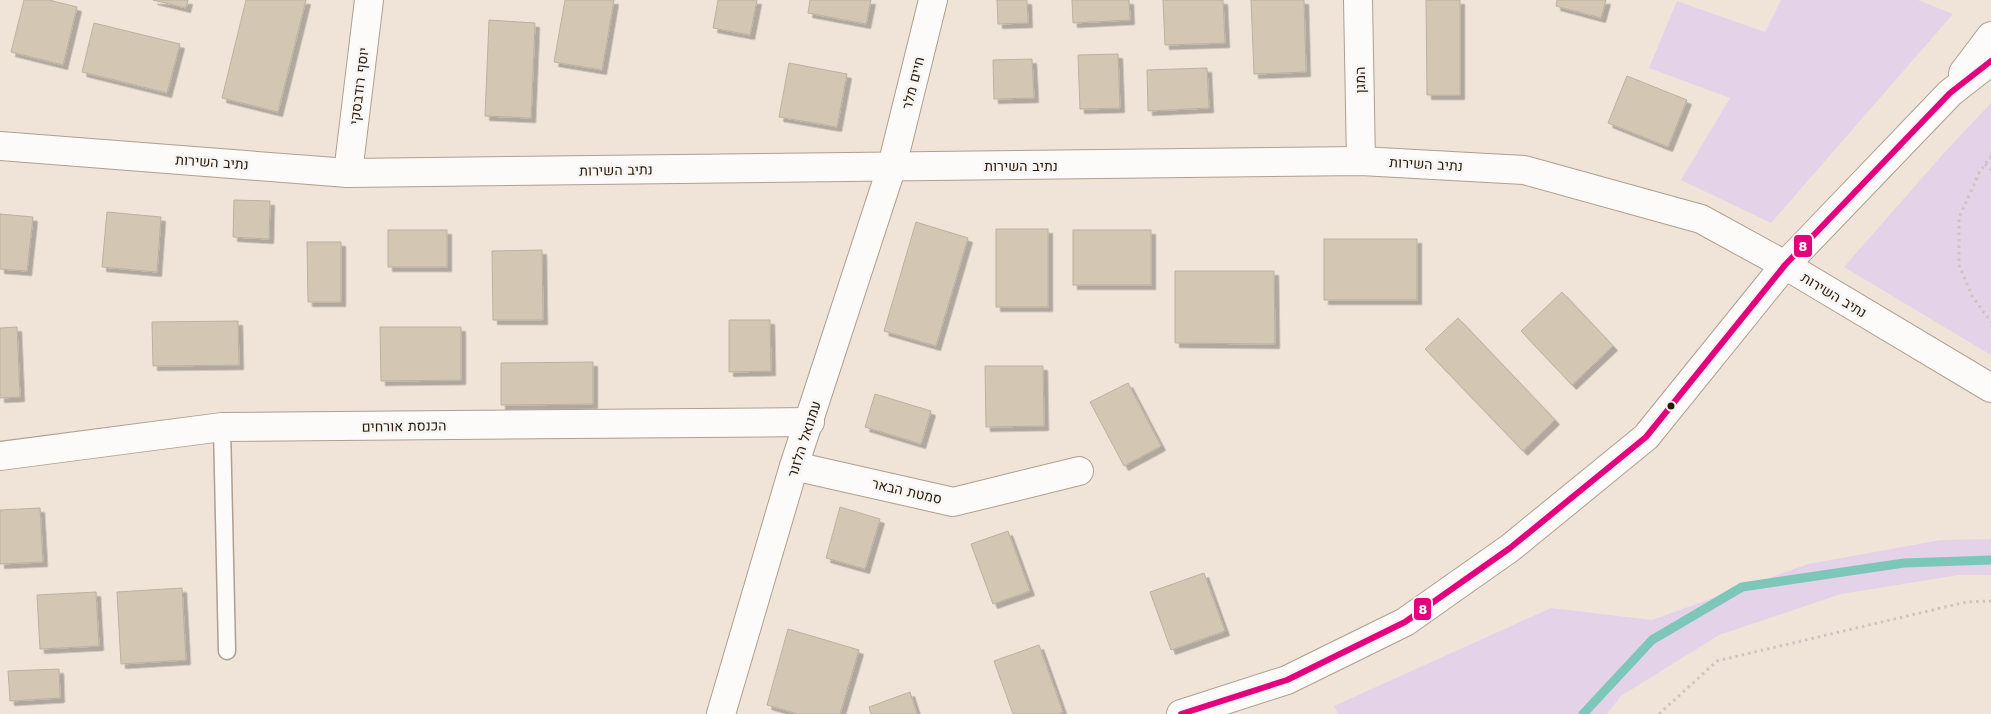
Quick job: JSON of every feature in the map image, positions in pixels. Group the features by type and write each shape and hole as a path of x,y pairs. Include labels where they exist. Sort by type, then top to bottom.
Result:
{"street":[{"name":"יוסף רודבסקי","path":"348,173 369,0"},
{"name":"חיים מלר","path":"892,166 933,0"},
{"name":"המגן","path":"1358,0 1361,161"},
{"path":"1181,714 1286,680 1406,622 1510,548 1646,437 1786,265 1950,93 1991,36"},
{"path":"1950,93 1991,61"},
{"name":"נתיב השירות","path":"0,146 348,173 1361,161 1524,170 1701,219 1786,265 1991,388"},
{"name":"עמנואל הלזנר","path":"722,714 794,466 810,422 892,166"},
{"name":"הכנסת אורחים","path":"0,456 222,427 810,422"},
{"name":"סמטת הבאר","path":"794,466 954,502 1079,471"}],"lane":[{"path":"222,427 227,650"}],"path":[{"path":"1991,156 1979,173 1959,218 1959,265 1972,296 1991,322"},
{"path":"1985,164 1991,170"},
{"path":"1658,714 1716,661 1966,602 1991,601"}],"shaded area":[{"path":"1781,0 1918,0 1953,14 1771,223 1681,180 1730,98 1649,68 1677,1 1765,32"},
{"path":"1991,103 1991,355 1844,267 1944,153"},
{"path":"1991,539 1991,575 1959,575 1841,594 1719,635 1621,696 1607,714 1338,714 1334,706 1551,608 1652,620 1808,564 1941,540"}],"building":[{"path":"24,0 49,0 77,7 63,65 11,52"},
{"path":"153,0 188,0 186,8"},
{"path":"246,0 306,0 278,112 222,98"},
{"path":"565,0 614,0 602,70 554,62"},
{"path":"718,0 757,0 750,35 713,28"},
{"path":"810,0 871,0 866,24 808,13"},
{"path":"997,0 1027,0 1028,23 998,24"},
{"path":"1072,0 1129,0 1130,20 1073,23"},
{"path":"1163,0 1223,0 1225,43 1165,45"},
{"path":"1251,0 1304,0 1306,72 1254,74"},
{"path":"1426,0 1460,0 1460,95 1427,95"},
{"path":"1557,0 1606,0 1601,18 1556,6"},
{"path":"489,20 535,23 531,118 485,116"},
{"path":"94,23 180,44 167,93 82,72"},
{"path":"1118,54 1120,108 1080,109 1078,55"},
{"path":"1032,59 1034,98 994,99 993,60"},
{"path":"789,63 847,74 837,127 779,117"},
{"path":"1207,68 1209,108 1148,111 1147,70"},
{"path":"1627,76 1687,100 1668,147 1608,123"},
{"path":"234,200 270,201 269,239 233,237"},
{"path":"107,212 161,217 157,272 102,267"},
{"path":"0,214 33,217 27,271 0,269"},
{"path":"916,222 968,238 936,346 884,331"},
{"path":"996,229 1048,229 1048,307 996,307"},
{"path":"388,230 447,230 447,267 388,267"},
{"path":"1073,230 1151,230 1151,285 1073,285"},
{"path":"1324,239 1417,239 1417,300 1324,300"},
{"path":"307,242 341,242 341,302 308,302"},
{"path":"542,250 543,320 493,320 492,251"},
{"path":"1175,271 1274,271 1275,344 1175,343"},
{"path":"1562,292 1613,346 1572,385 1521,331"},
{"path":"1458,318 1555,420 1523,451 1425,349"},
{"path":"729,320 770,320 771,371 729,372"},
{"path":"238,321 239,365 153,366 152,322"},
{"path":"17,327 20,397 0,398 0,328"},
{"path":"380,327 461,327 461,380 381,381"},
{"path":"593,362 593,404 501,405 501,363"},
{"path":"985,366 1043,366 1044,426 986,427"},
{"path":"1128,383 1161,446 1124,466 1090,402"},
{"path":"875,394 931,411 921,444 865,427"},
{"path":"840,507 880,519 865,569 826,558"},
{"path":"40,508 43,562 0,564 0,510"},
{"path":"1008,531 1030,591 993,604 971,544"},
{"path":"1204,573 1225,631 1171,650 1150,592"},
{"path":"182,588 186,660 121,664 117,592"},
{"path":"96,592 99,646 40,649 37,595"},
{"path":"788,629 859,650 840,714 798,714 767,705"},
{"path":"1039,645 1063,712 1058,714 1013,714 994,661"},
{"path":"59,669 60,698 10,701 8,671"},
{"path":"910,692 917,714 871,714 869,707"}],"waterway":[{"path":"1583,714 1652,640 1742,587 1904,563 1991,560"}],"transit line":[{"name":"8","path":"1181,714 1287,680 1405,622 1510,548 1646,437 1785,265 1950,93 1991,61"}]}
